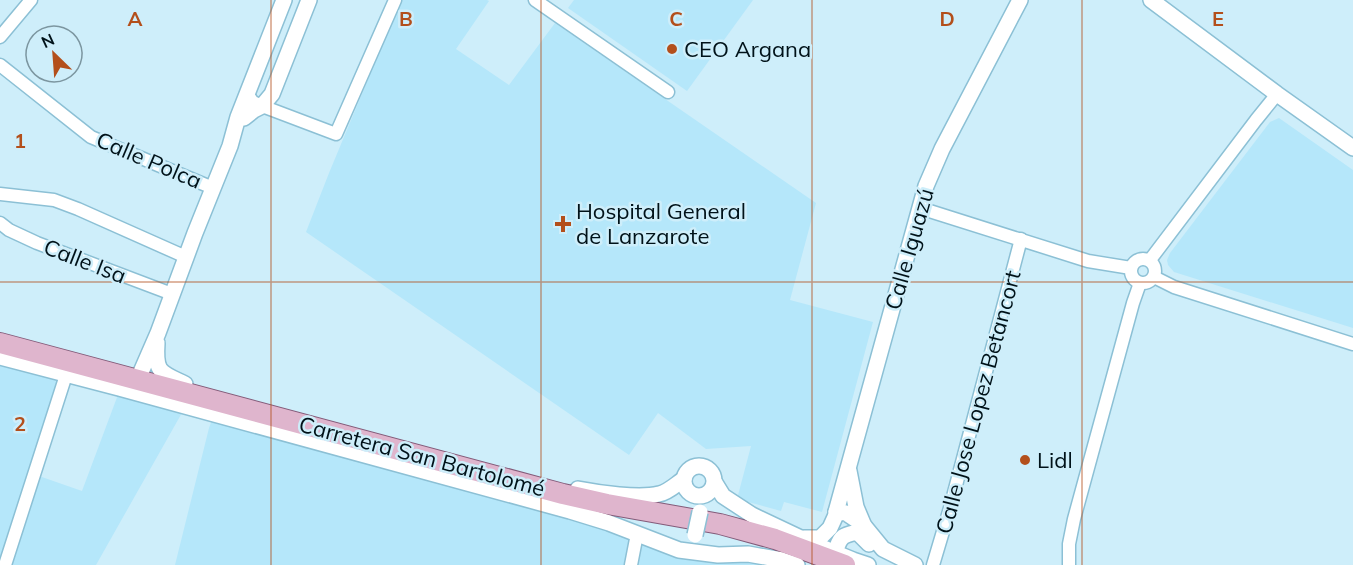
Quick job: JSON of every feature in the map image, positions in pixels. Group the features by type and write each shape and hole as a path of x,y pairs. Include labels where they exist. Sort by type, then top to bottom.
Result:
{"main road":[{"name":"Carretera San Bartolomé","path":"0,343 563,494 720,524 839,558"},
{"name":"Carretera San Bartolomé","path":"0,349 561,499 720,530 839,558"}],"street":[{"path":"0,37 31,0"},
{"path":"230,146 238,117 284,0"},
{"path":"141,372 230,146 244,118 262,106 272,94 309,0"},
{"path":"247,94 253,102 336,134 395,0"},
{"path":"536,0 668,92"},
{"name":"Calle Iguazú","path":"836,514 926,186 942,149 1020,0"},
{"path":"1150,0 1353,148"},
{"name":"Calle Polca","path":"0,65 91,137 213,188"},
{"path":"1150,260 1277,94"},
{"path":"0,194 54,201 78,209 186,257"},
{"path":"920,208 1088,261 1131,268"},
{"name":"Calle Isa","path":"0,223 9,230 46,247 172,294"},
{"name":"Calle Jose Lopez Betancort","path":"933,565 1021,239"},
{"path":"1141,258 1150,260 1155,268 1154,277 1150,281 1140,283 1132,277 1131,268 1141,258"},
{"path":"1154,277 1174,287 1353,344"},
{"path":"1069,565 1069,544 1074,519 1140,283"},
{"path":"158,333 157,365 161,372 185,384"},
{"name":"Carretera San Bartolomé","path":"0,335 594,492 661,494 684,479"},
{"name":"Carretera San Bartolomé","path":"0,357 570,511 609,523 679,550 718,555 728,560 748,554 796,565"},
{"path":"5,565 66,375"},
{"path":"702,465 714,475 715,483 710,492 701,497 692,495 685,488 684,479 692,467 702,465"},
{"path":"848,468 861,530 879,553 893,564 902,565"},
{"name":"Carretera San Bartolomé","path":"715,483 723,496 752,515 839,558 868,565"},
{"path":"694,552 701,497"},
{"path":"836,514 835,539 839,558"},
{"path":"836,514 861,530 883,549 915,565"},
{"path":"800,538 820,538 830,528 836,514"},
{"path":"839,558 839,539 846,534 861,530"},
{"path":"631,565 637,534"}],"shaded area":[{"path":"401,0 489,1 456,49 509,85 555,23 816,203 790,300 873,322 822,512 784,502 781,511 737,499 751,446 706,449 658,413 629,455 306,232"},
{"name":"CEO Argana","path":"574,0 753,0 687,91 568,8"},
{"path":"1279,118 1353,170 1353,328 1174,272 1168,265 1167,260 1170,253 1270,122"},
{"path":"0,362 69,381 39,476 82,491 119,392 183,411 96,565 0,565"},
{"path":"213,417 368,459 704,557 787,565 175,565"}],"place":[{"name":"CEO Argana","path":"672,49"},
{"name":"Hospital General de Lanzarote","path":"563,224"},
{"name":"Lidl","path":"1025,460"}]}
